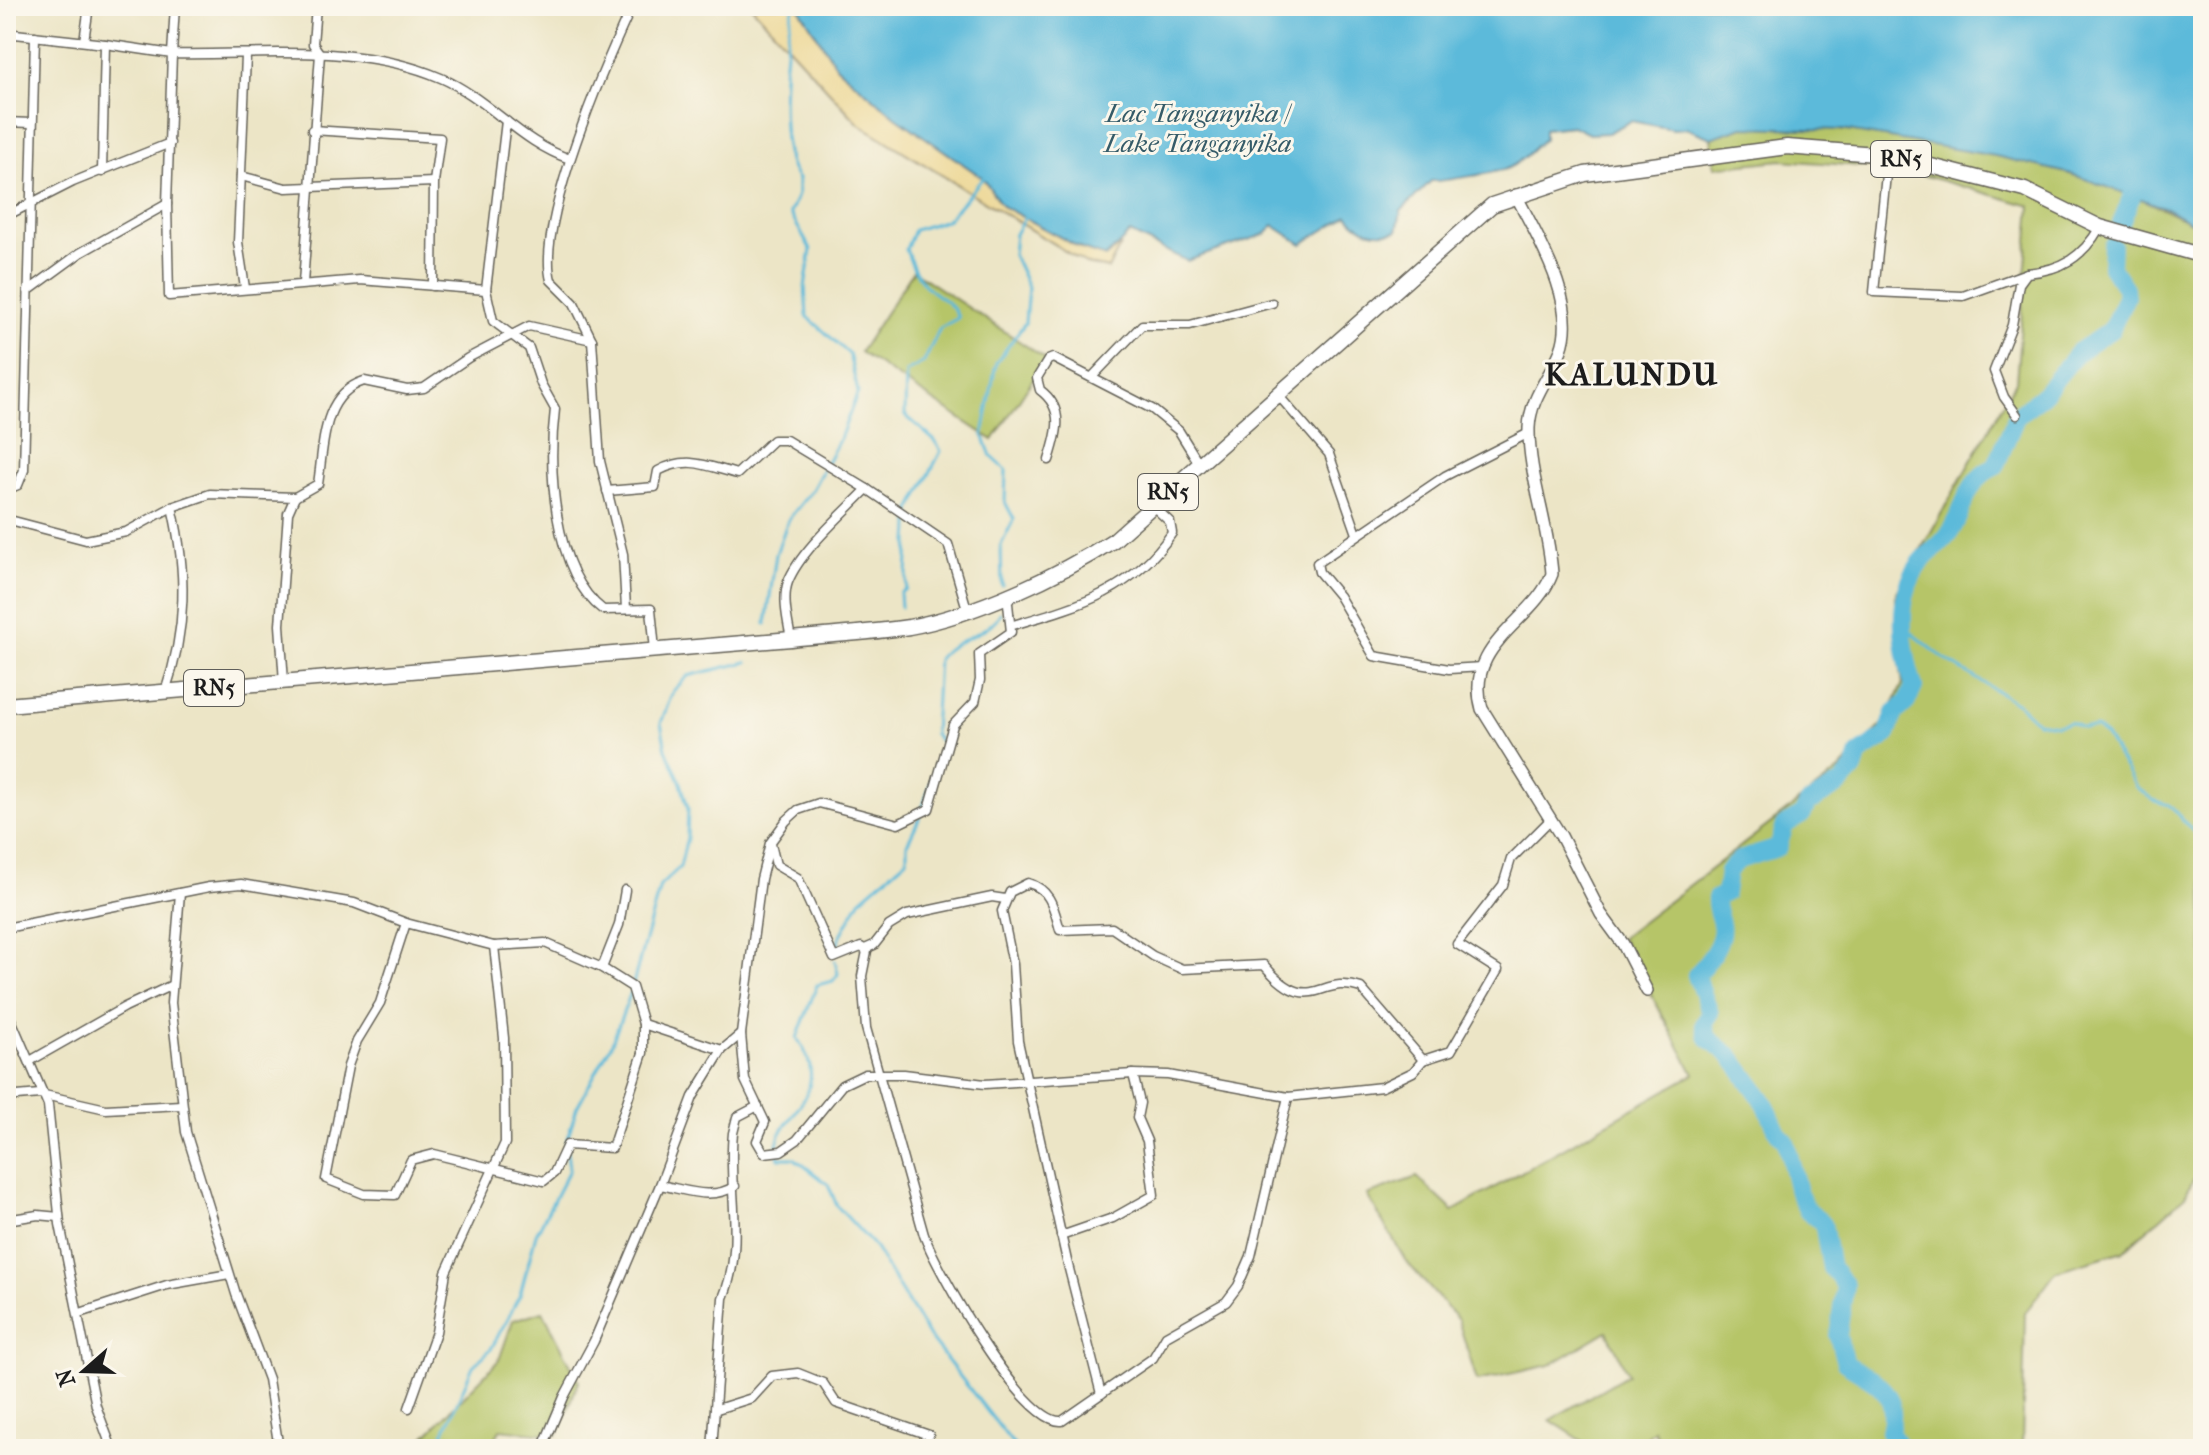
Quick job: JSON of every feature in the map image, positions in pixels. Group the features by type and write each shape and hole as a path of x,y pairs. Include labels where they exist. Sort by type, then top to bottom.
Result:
{"highway":[{"name":"RN5","path":"6,705 791,639 911,626 967,609 1058,574 1114,540 1492,205 1585,174 1787,147 1888,155 2025,190 2100,227 2203,256"}],"street":[{"path":"84,41 89,6"},
{"path":"175,6 167,204 169,296 360,280 486,290"},
{"path":"303,283 310,224 312,130 320,54 313,44 316,6"},
{"path":"626,609 623,554 599,452 597,366 592,340 574,303 555,286 549,271 549,248 570,159 586,122 598,78 632,6"},
{"path":"6,33 172,54 320,54 381,60 440,77 537,144 570,159"},
{"path":"6,490 18,485 24,470 35,36"},
{"path":"102,172 105,44"},
{"path":"245,288 238,242 246,56"},
{"path":"506,121 486,290 493,321 529,348 541,384 555,409 550,436 552,485 559,526 574,568 599,608 651,609 655,650"},
{"path":"6,122 31,123"},
{"path":"312,130 440,138 434,182 433,286"},
{"path":"6,216 73,182 170,143"},
{"path":"1888,155 1874,292 1963,296 2073,260 2088,248 2100,227"},
{"path":"241,176 265,185 309,188 434,182"},
{"path":"1516,195 1550,259 1563,315 1562,348 1530,410 1529,433 1552,574 1546,589 1506,628 1477,682 1482,709 1550,820 1647,991"},
{"path":"28,291 80,253 167,204"},
{"path":"2017,415 2004,397 1994,371 2012,325 2019,284 2027,273"},
{"path":"1093,376 1142,325 1190,325 1272,303"},
{"path":"6,519 86,540 126,532 172,507 221,493 295,497 318,484 331,409 342,393 364,381 407,390 424,388 509,335 529,326 592,340"},
{"path":"1049,460 1060,423 1048,396 1040,390 1037,378 1051,358 1093,376 1172,424 1200,465"},
{"path":"1278,395 1329,454 1357,534"},
{"path":"1483,667 1449,669 1374,656 1339,596 1319,572 1317,563 1445,476 1529,433"},
{"path":"607,491 655,487 658,471 682,462 702,462 737,474 773,440 786,440 867,489 948,544 967,609"},
{"path":"791,639 786,603 788,582 813,546 867,489"},
{"path":"284,682 280,625 288,513 295,497"},
{"path":"1013,625 1081,603 1134,577 1172,533 1170,522 1152,505"},
{"path":"165,692 183,621 185,584 172,507"},
{"path":"1006,593 1013,625 1009,636 979,654 975,702 953,725 929,809 898,824 819,803 798,810 770,843 761,879 741,1034 745,1080 765,1122 757,1141 764,1153 781,1151 809,1129 842,1085 852,1078 877,1073 973,1084 1133,1074 1199,1079 1288,1097 1382,1087 1413,1072 1423,1060 1451,1051 1498,970 1457,944 1498,893 1511,859 1550,820"},
{"path":"770,843 776,865 798,878 834,958 847,955 852,949 874,945 889,926 907,915 992,897 1005,899"},
{"path":"6,928 241,884 354,903 406,923 494,946 545,943 602,968 632,987 643,1024 643,1053 612,1148 567,1145 554,1173 544,1181 495,1167 423,1155 411,1160 405,1167 395,1195 364,1194 326,1179 348,1066 357,1041 380,1003 406,923"},
{"path":"1101,1394 1061,1236 1018,1041 1014,975 1002,911 1005,899 1019,886 1037,885 1048,895 1060,930 1112,928 1153,956 1182,969 1264,965 1284,985 1301,993 1319,993 1347,983 1361,988 1423,1060"},
{"path":"602,968 619,925 625,890"},
{"path":"180,893 172,985 172,1030 181,1105 191,1153 218,1229 229,1274 274,1400 279,1449"},
{"path":"409,1408 436,1332 446,1272 505,1143 507,1101 494,946"},
{"path":"865,949 862,989 866,1028 924,1235 936,1266 964,1315 1009,1378 1046,1418 1062,1421 1153,1358 1166,1336 1226,1302 1238,1286 1251,1256 1288,1097"},
{"path":"30,1061 125,1007 172,985"},
{"path":"6,1008 52,1120 59,1217 96,1406 112,1449"},
{"path":"643,1024 722,1050"},
{"path":"542,1449 564,1397 594,1341 660,1185 693,1097 722,1050 741,1034"},
{"path":"1061,1236 1113,1218 1154,1195 1147,1141 1137,1118 1140,1103 1133,1074"},
{"path":"6,1097 44,1095 63,1102 106,1109 181,1105"},
{"path":"712,1449 723,1298 733,1275 736,1246 732,1146 737,1117 758,1106"},
{"path":"660,1185 710,1195 722,1194 735,1186"},
{"path":"6,1220 38,1215 59,1217"},
{"path":"80,1313 167,1285 229,1274"},
{"path":"717,1409 752,1398 772,1376 798,1373 823,1383 836,1403 929,1435"}],"green space":[{"path":"1800,126 1955,147 2059,171 2158,206 2203,229 2203,1160 2185,1196 2123,1251 2056,1271 2025,1313 2022,1449 1662,1449 1654,1430 1633,1449 1595,1449 1550,1420 1628,1374 1607,1331 1550,1365 1477,1381 1458,1320 1405,1260 1367,1195 1417,1177 1453,1211 1694,1074 1621,938 1840,770 1883,724 1903,684 1897,643 1896,594 2016,381 2031,206 1901,169 1782,160 1715,167 1711,138 1743,127"},
{"path":"913,271 1046,359 993,440 860,352"},
{"path":"543,1311 579,1381 557,1435 500,1429 491,1449 413,1449 499,1360 513,1320"}],"sand":[{"path":"751,6 798,6 837,67 896,117 983,178 1002,206 1082,249 1106,257 1121,245 1108,269 1086,264 859,124"}],"water":[{"name":"Lac Tanganyika / Lake Tanganyika","path":"798,6 2203,6 2203,229 2166,208 2071,174 1995,156 1842,130 1743,127 1711,138 1686,128 1673,129 1631,121 1608,133 1589,134 1573,126 1544,129 1544,139 1513,166 1494,172 1431,181 1401,211 1397,231 1370,231 1359,226 1348,215 1302,244 1273,225 1266,234 1187,261 1130,233 1106,257 1082,249 1002,206 983,178 896,117 837,67"}],"waterway":[{"path":"766,624 776,554 788,520 812,490 841,436 858,392 849,354 807,316 805,287 811,250 790,213 798,195 798,179 786,146 784,122 784,69 794,6"},
{"path":"901,607 900,593 906,589 911,510 941,451 935,441 905,415 906,372 924,362 940,328 958,318 948,303 921,281 906,249 914,230 947,220 983,178"},
{"path":"2121,223 2132,195"},
{"path":"1002,585 1001,545 1014,519 1005,502 1006,470 991,456 983,435 996,363 1025,323 1028,287 1013,255 1015,234 1025,217"},
{"path":"1901,1449 1890,1432 1892,1406 1883,1389 1845,1363 1838,1336 1845,1285 1831,1268 1823,1223 1808,1212 1798,1192 1786,1141 1778,1133 1765,1103 1731,1056 1708,1038 1704,1024 1710,1013 1696,975 1718,944 1722,931 1716,898 1725,893 1728,871 1739,860 1778,848 1785,825 1802,815 1808,804 1842,783 1854,769 1859,754 1887,735 1895,713 1907,702 1914,687 1906,656 1903,623 1912,576 1921,562 1951,532 1979,477 1995,467 2017,415 2041,397 2078,352 2111,330 2126,297 2125,288 2111,267 2112,246"},
{"path":"922,810 943,744 934,734 938,659 952,646 988,627 1000,613"},
{"path":"1905,627 1943,658 2018,704 2037,722 2056,725 2070,722 2083,728 2096,728 2106,736 2136,787 2153,800 2169,805 2203,842"},
{"path":"633,984 660,886 680,867 687,838 688,808 666,749 661,723 673,691 688,676 747,662"},
{"path":"835,953 860,900 907,859 907,844 920,817"},
{"path":"835,961 838,974 833,981 817,985 797,1038 808,1059 810,1078 806,1093 781,1132 777,1145 779,1158 794,1158 828,1184 837,1206 873,1245 929,1337 1017,1449"},
{"path":"566,1142 577,1107 611,1045 631,992"},
{"path":"443,1449 441,1439 473,1366 491,1349 520,1295 536,1234 569,1170 567,1149"}],"district":[{"name":"KALUNDU","path":"1632,374"}]}
